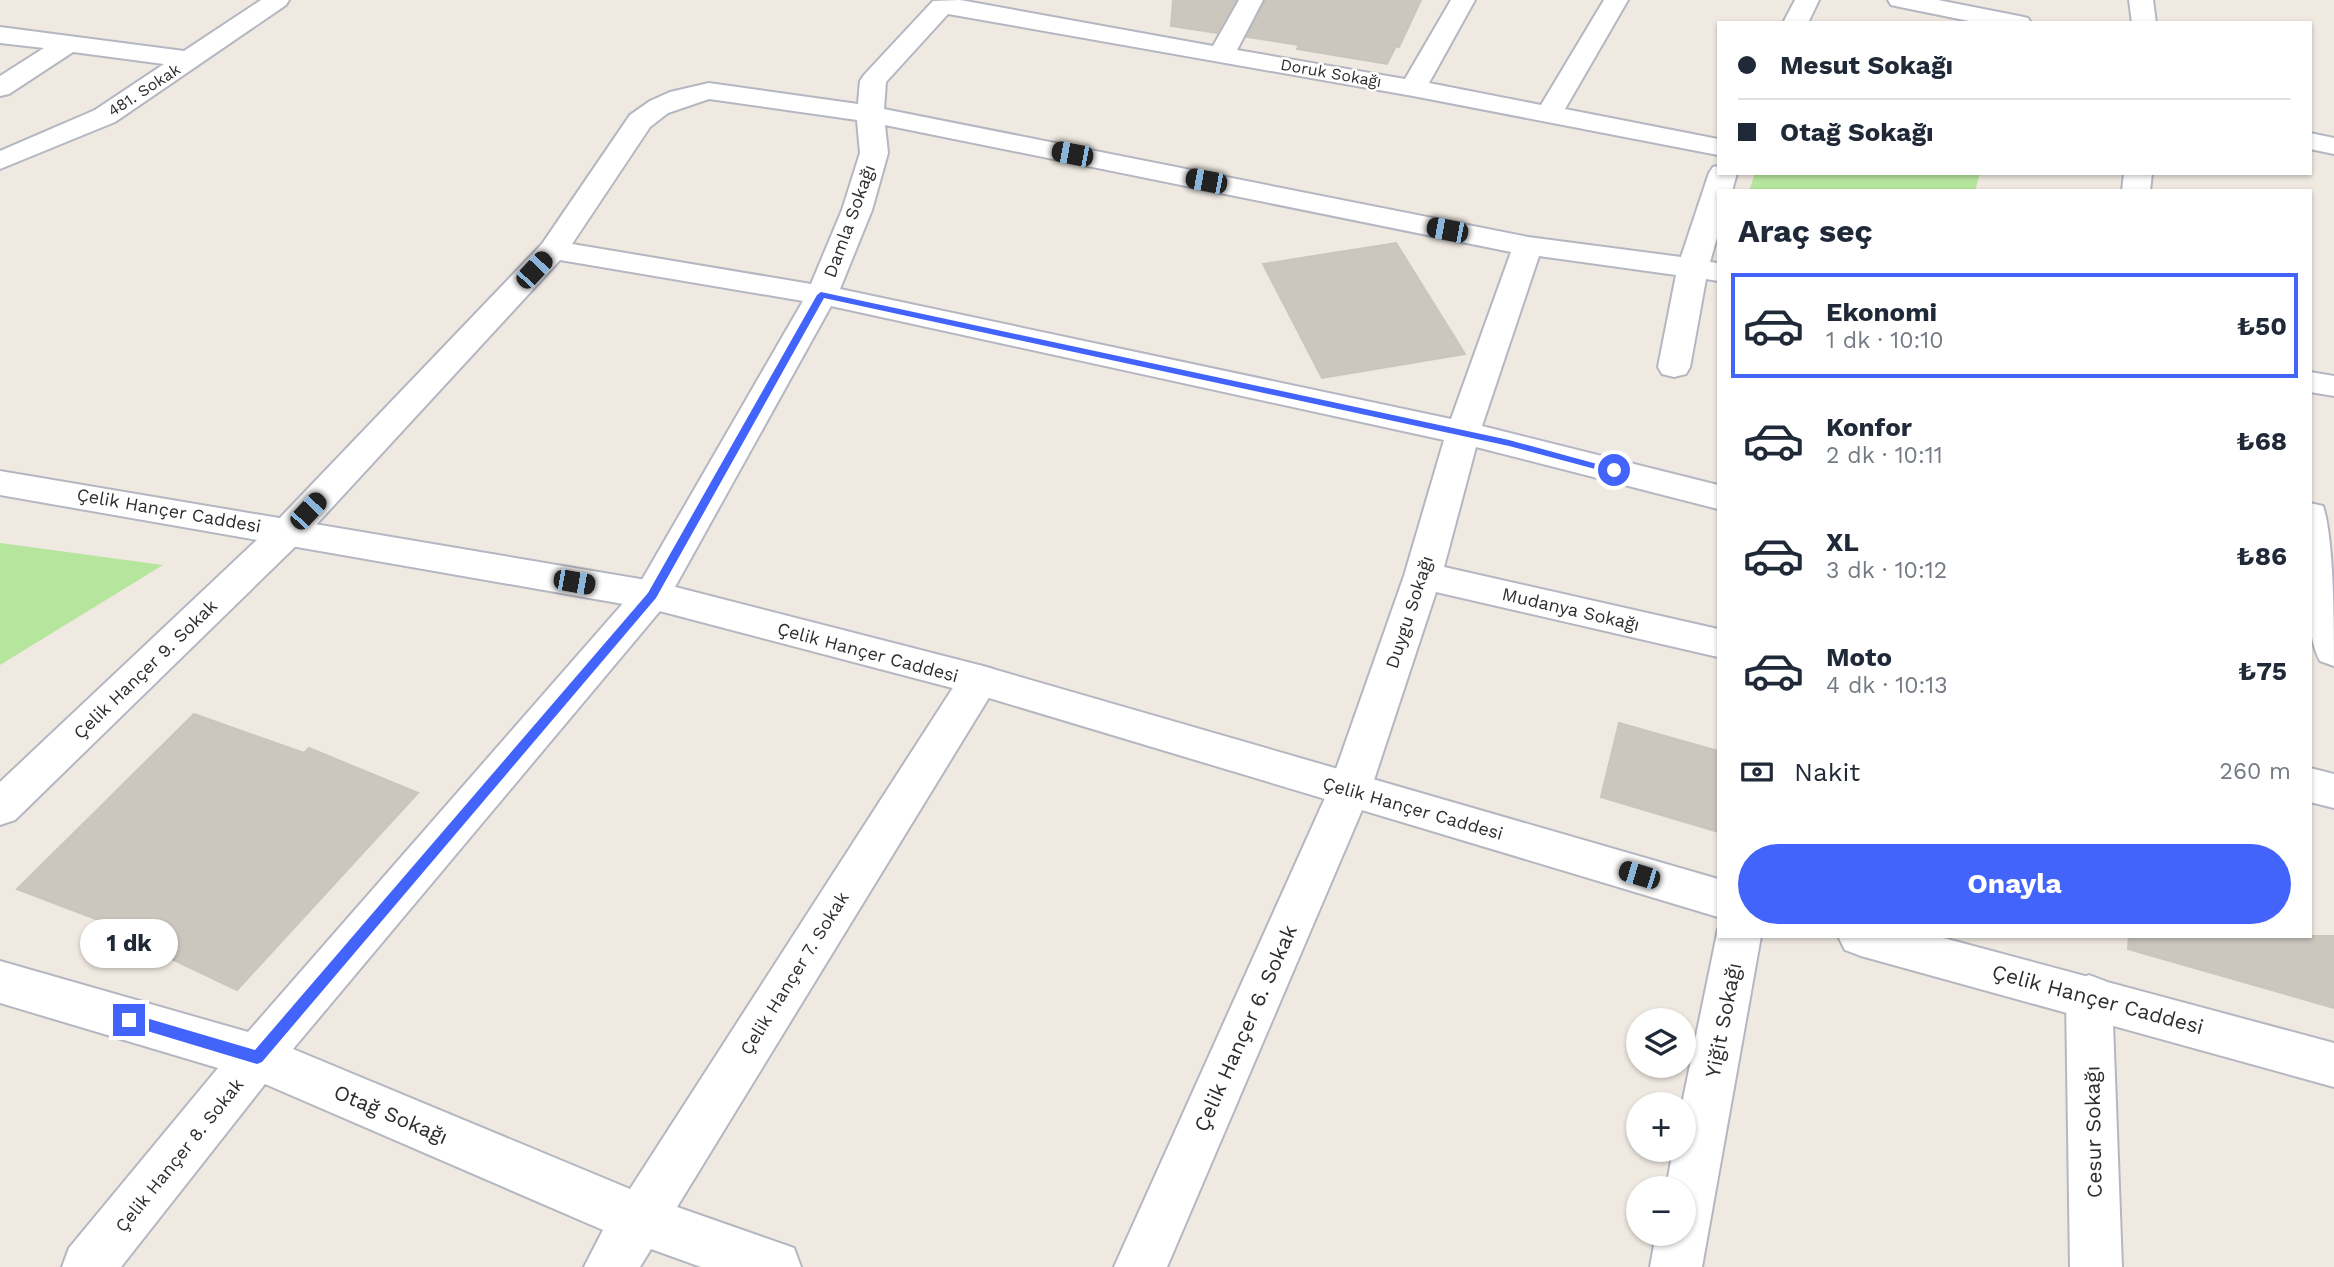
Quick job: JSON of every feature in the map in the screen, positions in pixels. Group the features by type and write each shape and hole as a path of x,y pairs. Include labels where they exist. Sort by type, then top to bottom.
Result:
{"street":[{"name":"481. Sokak","path":"0,160 105,116 276,0"},
{"path":"1222,53 1251,0"},
{"path":"1413,88 1463,0"},
{"path":"1548,115 1616,0"},
{"path":"1796,21 1807,0"},
{"path":"1900,0 2009,21"},
{"path":"2141,0 2144,21"},
{"name":"Doruk Sokağı","path":"945,3 1413,88 1717,147"},
{"name":"Damla Sokağı","path":"652,595 821,295 857,210 874,153 870,114 873,81 945,3"},
{"path":"0,35 190,60"},
{"path":"0,88 68,44"},
{"name":"Çelik Hançer 9. Sokak","path":"0,808 289,531 553,250 640,121 659,107 679,98 709,90 870,114 1528,246 1706,270"},
{"path":"2312,141 2334,146"},
{"path":"1674,367 1706,270 1717,207"},
{"name":"Duygu Sokağı","path":"1350,789 1423,576 1463,433 1528,246"},
{"path":"553,250 821,295 1463,433 1717,497"},
{"path":"2312,382 2334,386"},
{"name":"Çelik Hançer Caddesi","path":"0,483 652,595 979,680 1717,898"},
{"path":"2312,526 2334,651"},
{"name":"Mudanya Sokağı","path":"1423,576 1717,643"},
{"name":"Çelik Hançer 8. Sokak","path":"88,1267 257,1057 652,595"},
{"path":"2312,652 2334,657"},
{"name":"Çelik Hançer 7. Sokak","path":"610,1267 979,680"},
{"path":"2312,786 2334,791"},
{"name":"Çelik Hançer 6. Sokak","path":"1140,1267 1350,789"},
{"name":"Yiğit Sokağı","path":"1693,1176 1738,938"},
{"name":"Çelik Hançer Caddesi","path":"1869,938 2334,1065"},
{"name":"Otağ Sokağı","path":"0,982 257,1057 639,1219 775,1267"},
{"name":"Cesur Sokağı","path":"2089,996 2096,1267"},
{"path":"1676,1267 1680,1246"}],"green space":[{"path":"1754,175 1979,175 1976,189 1750,189"},
{"path":"0,543 163,565 0,665"}],"building":[{"path":"1173,0 1236,0 1217,33 1171,26"},
{"path":"1265,0 1421,0 1399,47 1396,46 1387,64 1297,49 1299,45 1247,37"},
{"path":"1396,243 1465,354 1322,378 1263,264"},
{"path":"194,714 304,753 309,748 418,793 237,990 125,937 130,932 17,889"},
{"path":"1619,723 1717,751 1717,832 1601,797"},
{"path":"2334,936 2334,1008 2128,949 2129,938"}],"route":[{"path":"129,1020 257,1057 652,595 821,295 1509,443 1614,470"}]}
